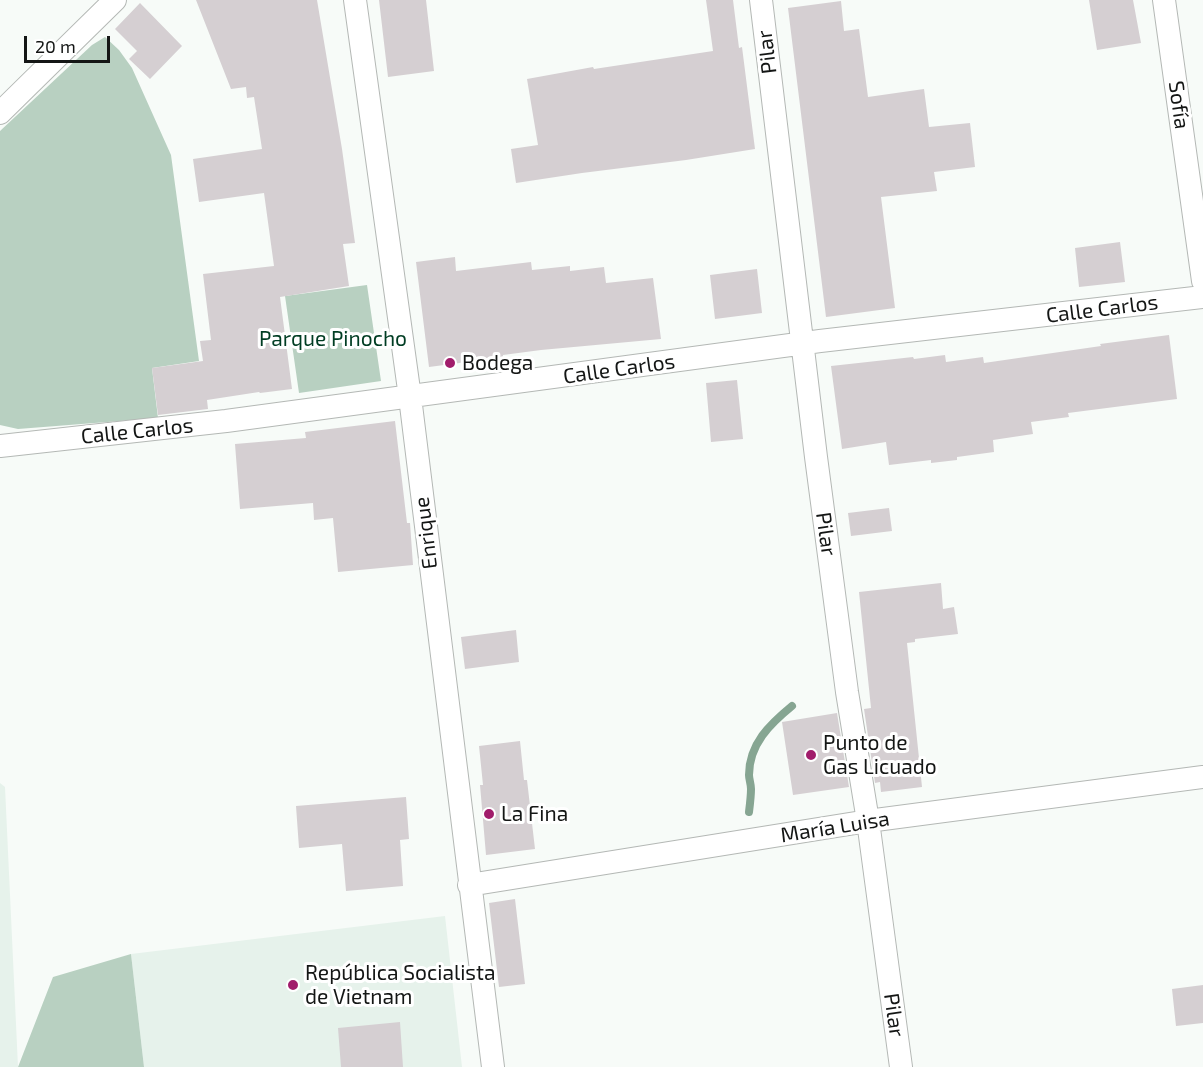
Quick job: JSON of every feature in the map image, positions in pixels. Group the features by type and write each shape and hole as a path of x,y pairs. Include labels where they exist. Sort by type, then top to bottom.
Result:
{"street":[{"path":"0,113 115,0"},
{"name":"Enrique","path":"355,0 410,398 493,1067"},
{"name":"Pilar","path":"761,0 816,457 901,1067"},
{"name":"Sofía","path":"1164,0 1203,282"},
{"name":"Calle Carlos","path":"0,446 410,398 802,343 1203,297"},
{"name":"María Luisa","path":"469,885 868,821 1203,777"}],"shaded area":[{"path":"0,783 5,787 18,1067 0,1067"},
{"name":"República Socialista de Vietnam","path":"445,916 462,1067 144,1067 131,954"}],"green space":[{"path":"105,37 119,50 132,68 171,155 199,361 152,368 158,418 18,429 0,425 0,131 92,45"},
{"name":"Parque Pinocho","path":"367,285 381,381 299,393 285,296"},
{"path":"131,954 144,1067 18,1067 53,977"}],"building":[{"path":"196,0 317,0 355,243 343,244 349,286 280,297 292,389 207,400 208,409 158,415 152,368 203,361 200,341 211,340 203,274 274,266 264,193 199,202 193,159 262,149 254,97 247,98 246,87 231,89"},
{"path":"379,0 426,0 434,71 388,77"},
{"path":"706,0 733,0 739,48 742,47 755,149 516,183 511,149 538,145 527,79 593,67 594,69 713,51"},
{"path":"1089,0 1133,0 1141,43 1097,50"},
{"path":"841,1 844,31 859,29 868,97 924,89 929,127 970,123 975,167 934,172 937,191 881,197 895,308 826,317 788,8"},
{"path":"140,3 182,46 150,79 129,59 137,51 115,29"},
{"path":"1120,242 1125,282 1079,287 1075,248"},
{"path":"455,257 456,271 531,262 532,270 570,266 570,271 604,267 606,283 653,278 661,339 541,350 429,367 416,262"},
{"path":"757,269 762,313 715,319 710,275"},
{"path":"1169,335 1177,399 1068,413 1069,417 1031,422 1033,434 993,440 994,452 957,457 957,460 931,463 931,460 889,465 886,442 842,449 831,366 945,355 946,362 983,357 984,363"},
{"path":"737,380 743,439 711,442 706,383"},
{"path":"395,421 407,523 410,523 413,565 338,572 333,518 314,520 313,503 240,509 235,444 306,438 305,432"},
{"path":"889,508 892,531 851,536 848,513"},
{"path":"941,583 943,609 954,607 958,634 915,639 915,642 907,643 922,787 881,792 880,782 875,783 864,709 871,708 859,592"},
{"path":"516,630 519,662 465,669 461,637"},
{"name":"Punto de Gas Licuado","path":"837,713 849,787 793,795 782,722"},
{"path":"520,741 535,849 486,855 479,746"},
{"path":"406,797 409,839 400,840 403,886 346,891 342,844 299,848 296,806"},
{"path":"515,899 525,984 499,987 489,903"},
{"path":"1203,985 1203,1023 1176,1026 1172,989"},
{"path":"400,1022 403,1067 341,1067 338,1028"}],"waterway":[{"path":"749,812 750,764 757,744 776,720 792,706"}],"place":[{"name":"Bodega","path":"450,363"},
{"name":"Punto de Gas Licuado","path":"811,755"},
{"name":"La Fina","path":"489,814"},
{"name":"República Socialista de Vietnam","path":"293,985"}]}
